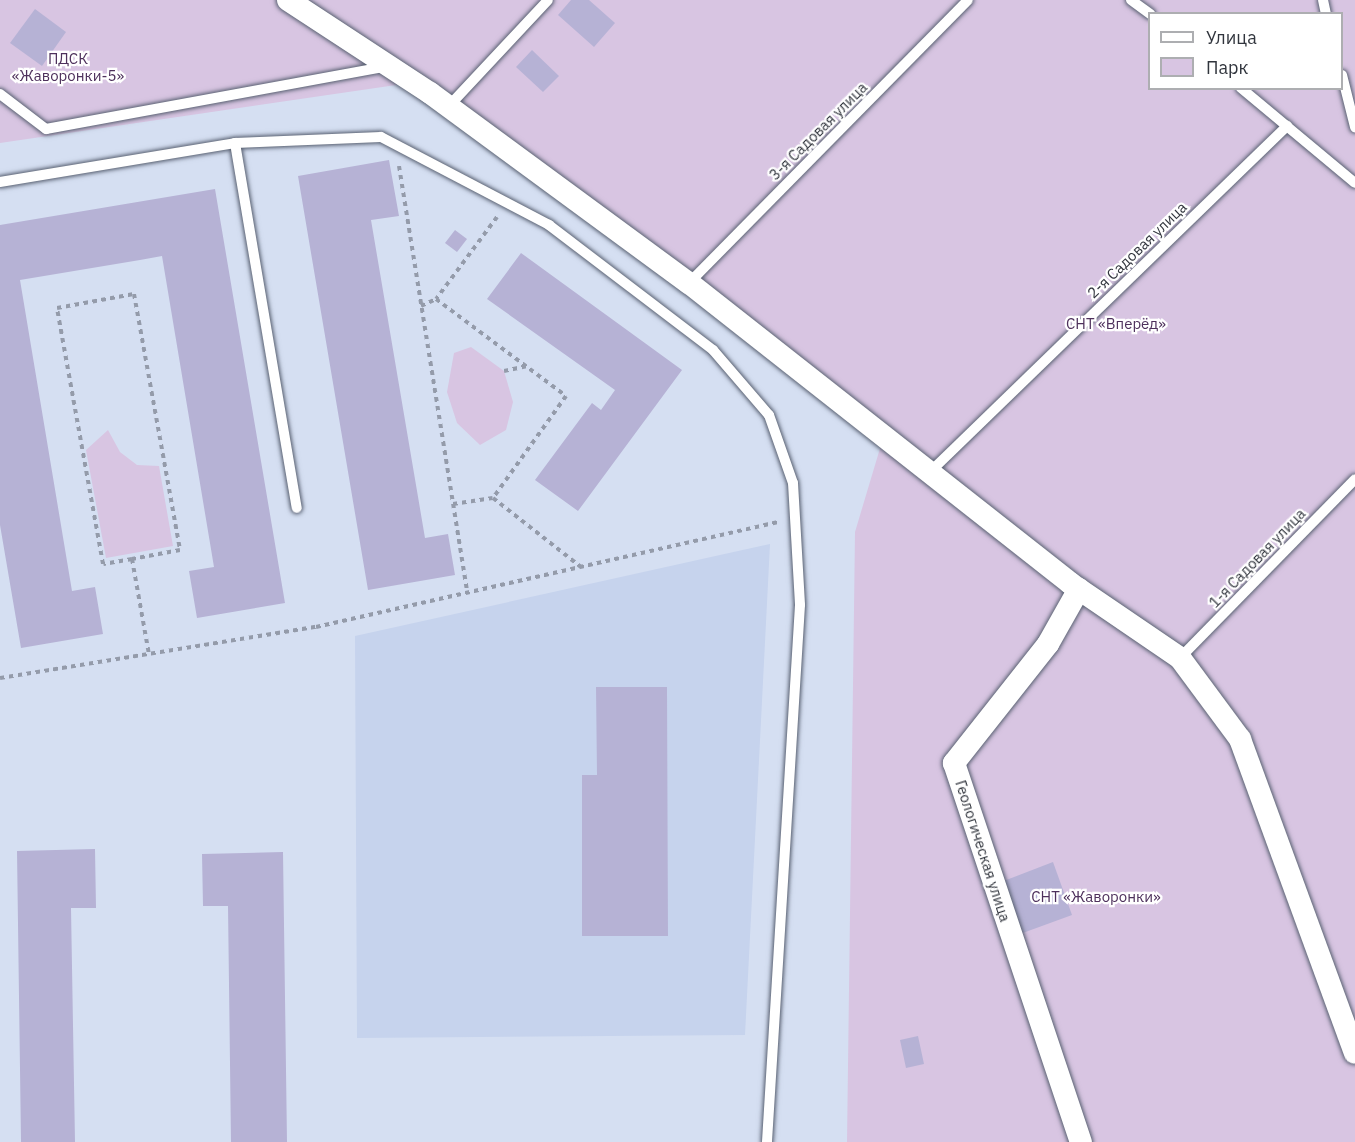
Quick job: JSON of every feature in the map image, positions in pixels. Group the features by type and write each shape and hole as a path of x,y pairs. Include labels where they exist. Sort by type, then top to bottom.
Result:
{"street":[{"path":"288,0 448,107 689,283 1079,589 1180,658 1240,740 1355,1053"},
{"name":"Геологическая улица","path":"1079,589 1048,644 954,763 1080,1142"}],"lane":[{"path":"448,107 548,0"},
{"name":"3-я Садовая улица","path":"689,283 968,0"},
{"path":"1131,0 1148,13"},
{"path":"0,94 46,129 387,66"},
{"path":"1343,82 1355,127"},
{"path":"1243,90 1355,183"},
{"name":"2-я Садовая улица","path":"931,471 1287,126"},
{"path":"0,182 235,143 309,144 356,136 395,141 549,225 713,350 769,416 793,483 800,606 766,1142"},
{"path":"235,143 297,508"},
{"name":"1-я Садовая улица","path":"1180,658 1355,479"}],"path":[{"path":"395,141 467,592"},
{"path":"421,306 436,299 508,202"},
{"path":"134,294 180,550 132,558 103,564 57,308 134,294"},
{"path":"436,299 566,396 493,498 453,504"},
{"path":"504,371 528,366"},
{"path":"493,498 581,567"},
{"path":"0,678 316,627 795,519"},
{"path":"132,558 149,654"}],"shaded area":[{"path":"770,544 745,1035 357,1038 355,636"}],"green space":[{"path":"0,0 1355,0 1355,1142 847,1142 855,532 881,445 521,166 403,84 0,143"},
{"path":"471,347 504,371 513,402 506,430 480,445 457,423 447,392 454,353"},
{"path":"108,430 120,452 137,465 159,466 173,546 106,558 86,450"}],"building":[{"path":"571,0 589,0 615,23 594,47 558,15"},
{"path":"35,9 66,32 42,66 10,43"},
{"path":"532,50 559,76 543,92 516,67"},
{"path":"389,160 399,216 371,220 425,538 448,534 455,575 368,590 298,176"},
{"path":"215,189 285,603 197,618 189,571 214,567 162,256 20,280 72,591 95,587 103,634 21,648 0,525 0,225"},
{"path":"455,230 467,239 457,252 445,243"},
{"path":"521,253 682,370 578,511 535,480 592,403 601,410 615,390 487,299"},
{"path":"596,687 667,687 668,936 582,936 582,775 597,775"},
{"path":"95,849 96,908 71,908 75,1142 21,1142 17,851"},
{"path":"283,852 287,1142 231,1142 228,906 203,906 202,854"},
{"path":"1053,862 1072,915 1020,934 1001,882"},
{"path":"918,1036 924,1064 906,1068 900,1040"}],"park label":[{"name":"ПДСК «Жаворонки-5»","path":"68,66"},
{"name":"СНТ «Вперёд»","path":"1116,324"},
{"name":"СНТ «Жаворонки»","path":"1096,897"}]}
